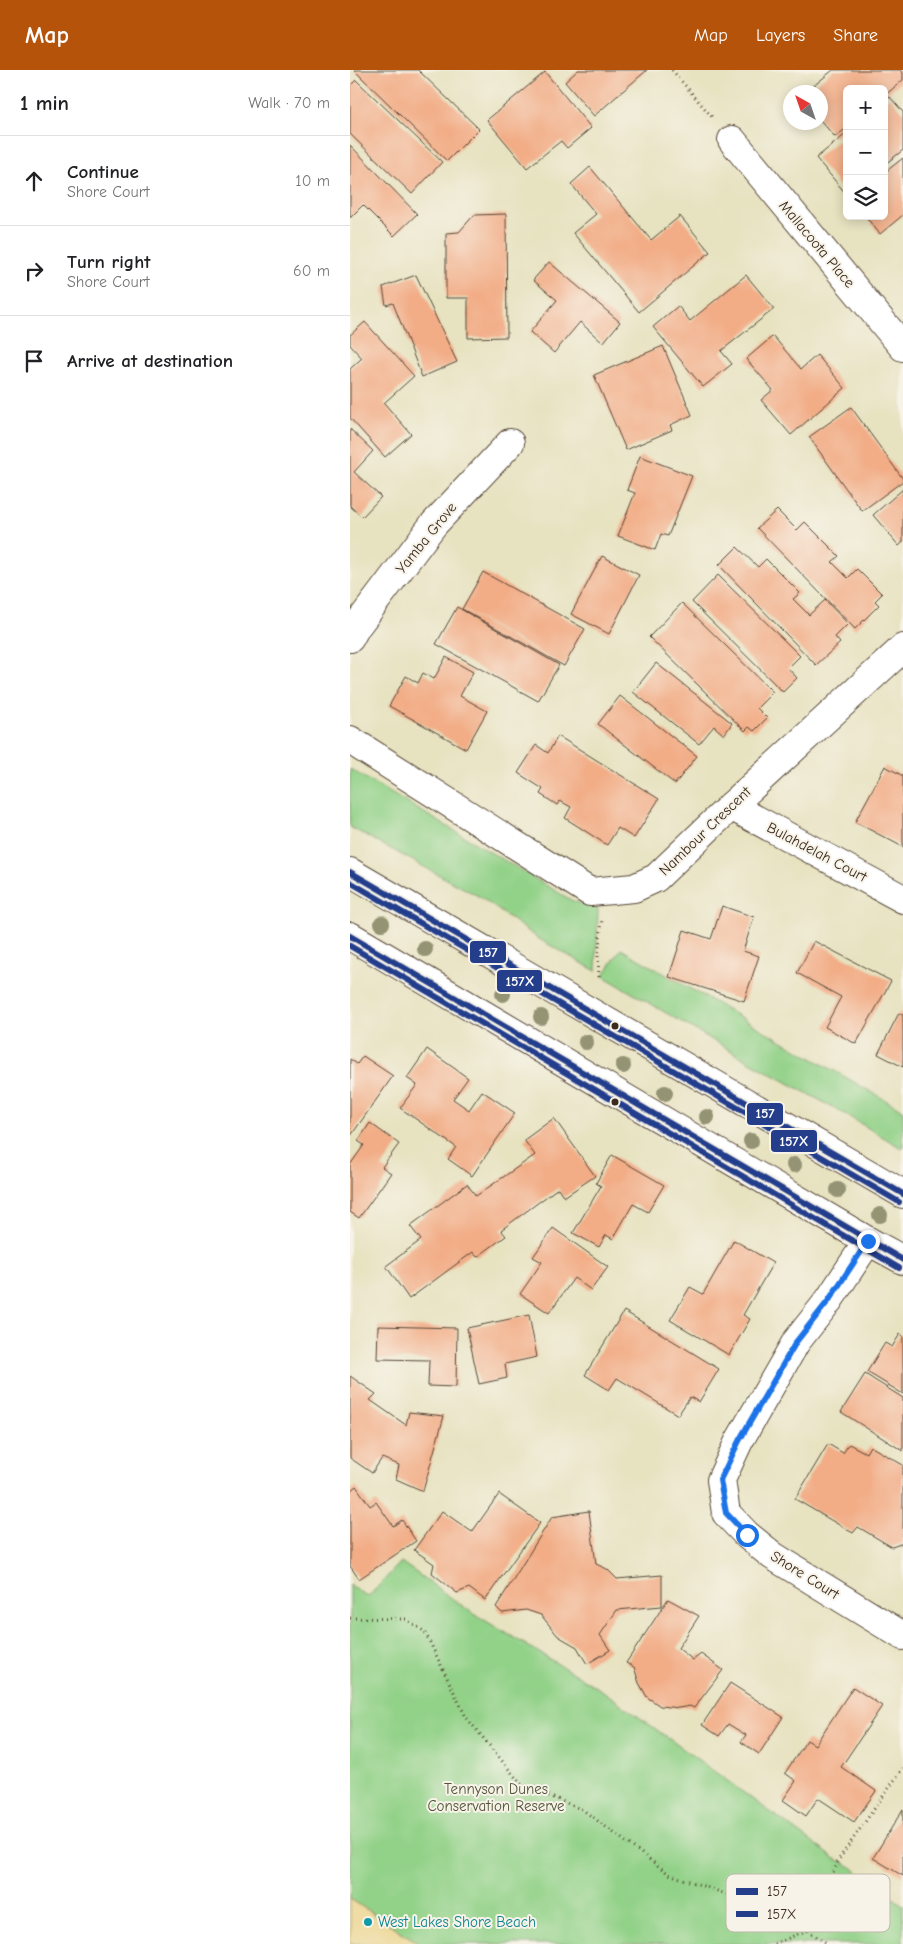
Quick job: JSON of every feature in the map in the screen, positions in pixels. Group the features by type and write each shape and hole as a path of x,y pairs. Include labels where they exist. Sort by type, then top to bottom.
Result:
{"street":[{"name":"Mallacoota Place","path":"732,140 903,347"},
{"name":"Yamba Grove","path":"350,638 356,627 433,526 510,443"},
{"name":"Nambour Crescent","path":"350,740 590,892 634,888 656,878 731,806 903,648"},
{"name":"Bulahdelah Court","path":"731,806 903,899"},
{"path":"350,872 903,1194"},
{"path":"350,936 903,1260"},
{"name":"Shore Court","path":"868,1241 829,1300 796,1342 739,1441 720,1480 726,1513 754,1540 773,1556 903,1636"}],"path":[{"path":"672,70 732,140"},
{"path":"599,977 598,956 603,912 610,891"},
{"path":"350,1618 406,1619 425,1632 466,1717 522,1784 583,1810 669,1874 726,1894"},
{"path":"832,1874 839,1859 903,1768"},
{"path":"774,1944 803,1932"},
{"path":"811,1932 828,1944"}],"green space":[{"path":"350,769 573,901 598,909 596,971 539,939 480,897 350,827"},
{"path":"621,949 903,1110 903,1149 603,976"},
{"name":"Tennyson Dunes Conservation Reserve","path":"401,1562 471,1612 603,1691 834,1858 847,1864 861,1874 726,1874 726,1932 890,1932 890,1895 903,1905 903,1944 420,1944 350,1899 350,1585 368,1597"}],"sand":[{"name":"West Lakes Shore Beach","path":"350,1899 420,1944 350,1944"}],"building":[{"path":"354,70 418,70 479,129 447,161"},
{"path":"578,70 647,70 594,116 565,82"},
{"path":"833,70 900,70 903,73 903,80 888,93 888,85 843,85 843,131 835,137 828,129 828,85 815,85"},
{"path":"545,72 591,128 567,148 561,141 527,168 487,120"},
{"path":"356,80 442,162 412,194 350,134 350,86"},
{"path":"890,97 903,112 903,150 888,162 888,130 888,99"},
{"path":"843,136 843,190 816,158"},
{"path":"350,145 417,214 394,236 363,205 350,218"},
{"path":"903,158 903,215 880,234 868,220 888,220 888,170"},
{"path":"590,167 651,240 680,216 710,252 639,312 573,233 596,214 571,184"},
{"path":"506,214 507,337 468,338 468,298 446,298 446,233 459,232 474,215"},
{"path":"549,262 620,322 603,343 580,322 554,353 530,332 557,300 533,280"},
{"path":"416,275 457,362 422,377 393,303 386,305 383,287"},
{"path":"746,275 774,309 721,351 732,364 703,387 653,327 678,306 690,321"},
{"path":"365,322 414,376 384,403 411,434 385,457 350,418 350,369 362,358 350,345 350,335"},
{"path":"773,336 801,369 817,355 845,388 791,435 761,400 773,390 746,359"},
{"path":"663,346 692,415 670,425 672,430 626,450 594,375"},
{"path":"851,407 903,479 903,481 862,511 809,437"},
{"path":"350,429 373,451 354,472 381,497 362,517 350,506"},
{"path":"640,456 692,476 668,536 661,534 655,550 618,536 635,493 627,490"},
{"path":"903,489 903,542 899,546 873,515"},
{"path":"777,510 797,530 805,522 839,556 832,562 848,578 857,569 882,594 875,601 879,605 855,629 757,528"},
{"path":"737,547 758,567 766,559 800,593 793,599 809,615 825,600 848,624 835,637 840,643 816,665 719,565"},
{"path":"602,556 639,575 609,634 571,614"},
{"path":"483,572 585,629 564,666 462,609"},
{"path":"718,575 800,656 788,668 797,678 783,692 692,602"},
{"path":"682,603 773,692 757,708 767,718 754,731 749,727 745,731 649,637"},
{"path":"457,607 559,665 538,701 436,644"},
{"path":"446,657 473,672 460,696 487,711 466,749 389,706 406,676 418,683 423,673 434,679"},
{"path":"656,663 732,723 724,735 714,726 699,744 633,692"},
{"path":"620,696 697,756 675,784 598,724"},
{"path":"558,736 659,799 634,838 618,828 607,845 565,818 571,807 560,801 557,805 540,794 543,789 518,773 536,745 548,753"},
{"path":"885,766 903,776 903,847 855,822"},
{"path":"722,906 754,917 743,951 759,956 744,1001 669,977 684,930 711,939"},
{"path":"814,941 891,981 856,1044 825,1027 841,997 797,973"},
{"path":"899,1013 903,1015 903,1067 878,1054"},
{"path":"427,1049 468,1078 453,1099 469,1110 482,1091 515,1113 472,1176 448,1159 456,1147 400,1108 417,1085 407,1078"},
{"path":"363,1056 393,1076 350,1137 350,1059 357,1064"},
{"path":"554,1118 595,1176 564,1197 558,1188 501,1230 506,1236 477,1257 473,1252 409,1299 386,1266 421,1240 410,1226 467,1184 476,1196 535,1155 524,1140"},
{"path":"370,1123 399,1144 382,1167 391,1173 359,1218 350,1212 350,1165 364,1145 358,1141"},
{"path":"612,1155 664,1185 648,1212 633,1204 613,1239 606,1235 599,1247 573,1233 601,1186 596,1183"},
{"path":"553,1228 608,1267 591,1290 574,1278 549,1313 520,1294 542,1262 533,1257"},
{"path":"734,1240 773,1263 743,1315 750,1319 729,1355 670,1320 690,1287 703,1294"},
{"path":"624,1311 719,1369 699,1402 690,1397 678,1415 617,1378 609,1390 585,1375"},
{"path":"529,1315 537,1357 505,1364 507,1378 479,1384 467,1328"},
{"path":"378,1326 457,1328 456,1387 428,1386 429,1360 377,1359"},
{"path":"900,1334 903,1336 903,1394 867,1372 885,1343 892,1347"},
{"path":"865,1374 903,1398 903,1451 841,1412"},
{"path":"350,1376 376,1394 370,1400 406,1425 409,1412 444,1416 423,1491 396,1479 399,1465 382,1458 372,1473 350,1458"},
{"path":"828,1444 843,1453 849,1444 866,1453 870,1446 903,1465 903,1543 892,1547 858,1527 853,1533 795,1499"},
{"path":"356,1486 370,1506 376,1502 393,1526 402,1520 416,1541 359,1579 350,1566 350,1491"},
{"path":"499,1494 540,1523 485,1600 469,1588 457,1593 432,1573 434,1564 414,1550 442,1511 472,1532"},
{"path":"589,1511 596,1564 607,1569 617,1579 662,1575 662,1606 617,1610 600,1635 610,1650 587,1664 577,1647 558,1636 541,1615 526,1610 502,1613 496,1607 552,1517"},
{"path":"668,1599 699,1616 678,1648 693,1660 701,1654 723,1670 694,1708 690,1706 679,1708 660,1706 647,1697 639,1683 634,1667 626,1663"},
{"path":"730,1683 783,1717 759,1754 741,1742 746,1735 728,1724 719,1736 702,1725"},
{"path":"853,1687 882,1706 841,1767 876,1791 854,1822 818,1798 806,1816 783,1800 796,1781 785,1773 807,1740 815,1745"},
{"path":"903,1809 903,1876 873,1858"}],"transit line":[{"name":"157","path":"350,872 903,1194"},
{"name":"157X","path":"350,882 899,1202"},
{"name":"157","path":"350,936 903,1260"},
{"name":"157X","path":"350,946 899,1268"}],"place":[{"name":"West Lakes Shore Beach","path":"368,1922"}],"route":[{"path":"747,1535 726,1513 720,1480 739,1441 796,1342 829,1300 868,1241"}]}
